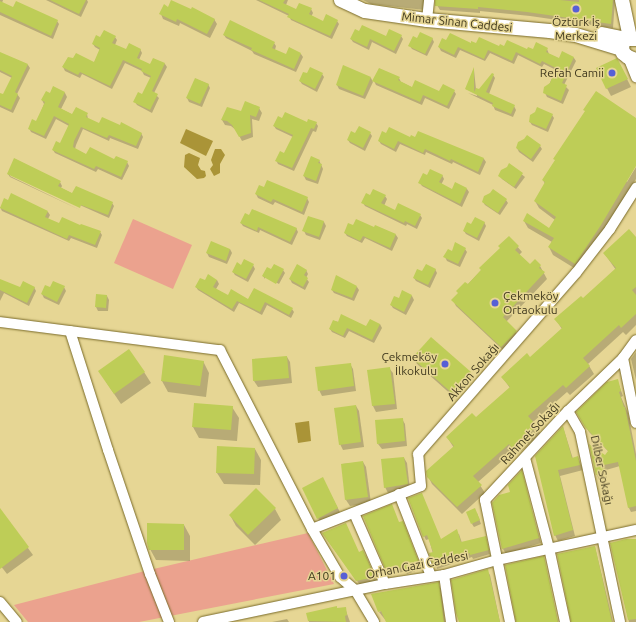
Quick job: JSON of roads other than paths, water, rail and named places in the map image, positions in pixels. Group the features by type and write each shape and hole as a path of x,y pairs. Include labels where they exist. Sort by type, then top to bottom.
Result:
{"main road":[{"name":"Mimar Sinan Caddesi","path":"340,0 365,11 428,20 550,31 576,35 631,50"},
{"path":"622,0 631,50"}],"street":[{"path":"428,20 429,0"},
{"path":"631,50 636,77"},
{"name":"Akkon Sokağı","path":"312,529 421,486 418,454 576,273 610,229 636,188"},
{"path":"0,322 220,350 312,529 340,577 355,590 374,622"},
{"path":"70,331 150,574 169,622"},
{"name":"Rahmet Sokağı","path":"497,560 485,500 568,411 622,358 636,340"},
{"path":"622,358 636,423"},
{"name":"Dilber Sokağı","path":"568,411 580,432 620,622"},
{"path":"525,458 549,548 565,622"},
{"path":"399,494 431,576"},
{"path":"354,513 385,584"},
{"name":"Orhan Gazi Caddesi","path":"203,622 385,584 444,575 497,560 636,530"},
{"path":"497,560 510,622"},
{"path":"444,575 451,622"},
{"path":"0,602 17,622"}],"place":[{"name":"Öztürk İş Merkezi","path":"576,9"},
{"name":"Refah Camii","path":"612,73"},
{"name":"Çekmeköy Ortaokulu","path":"495,303"},
{"name":"Çekmeköy İlkokulu","path":"445,364"},
{"name":"A101","path":"344,576"}]}
